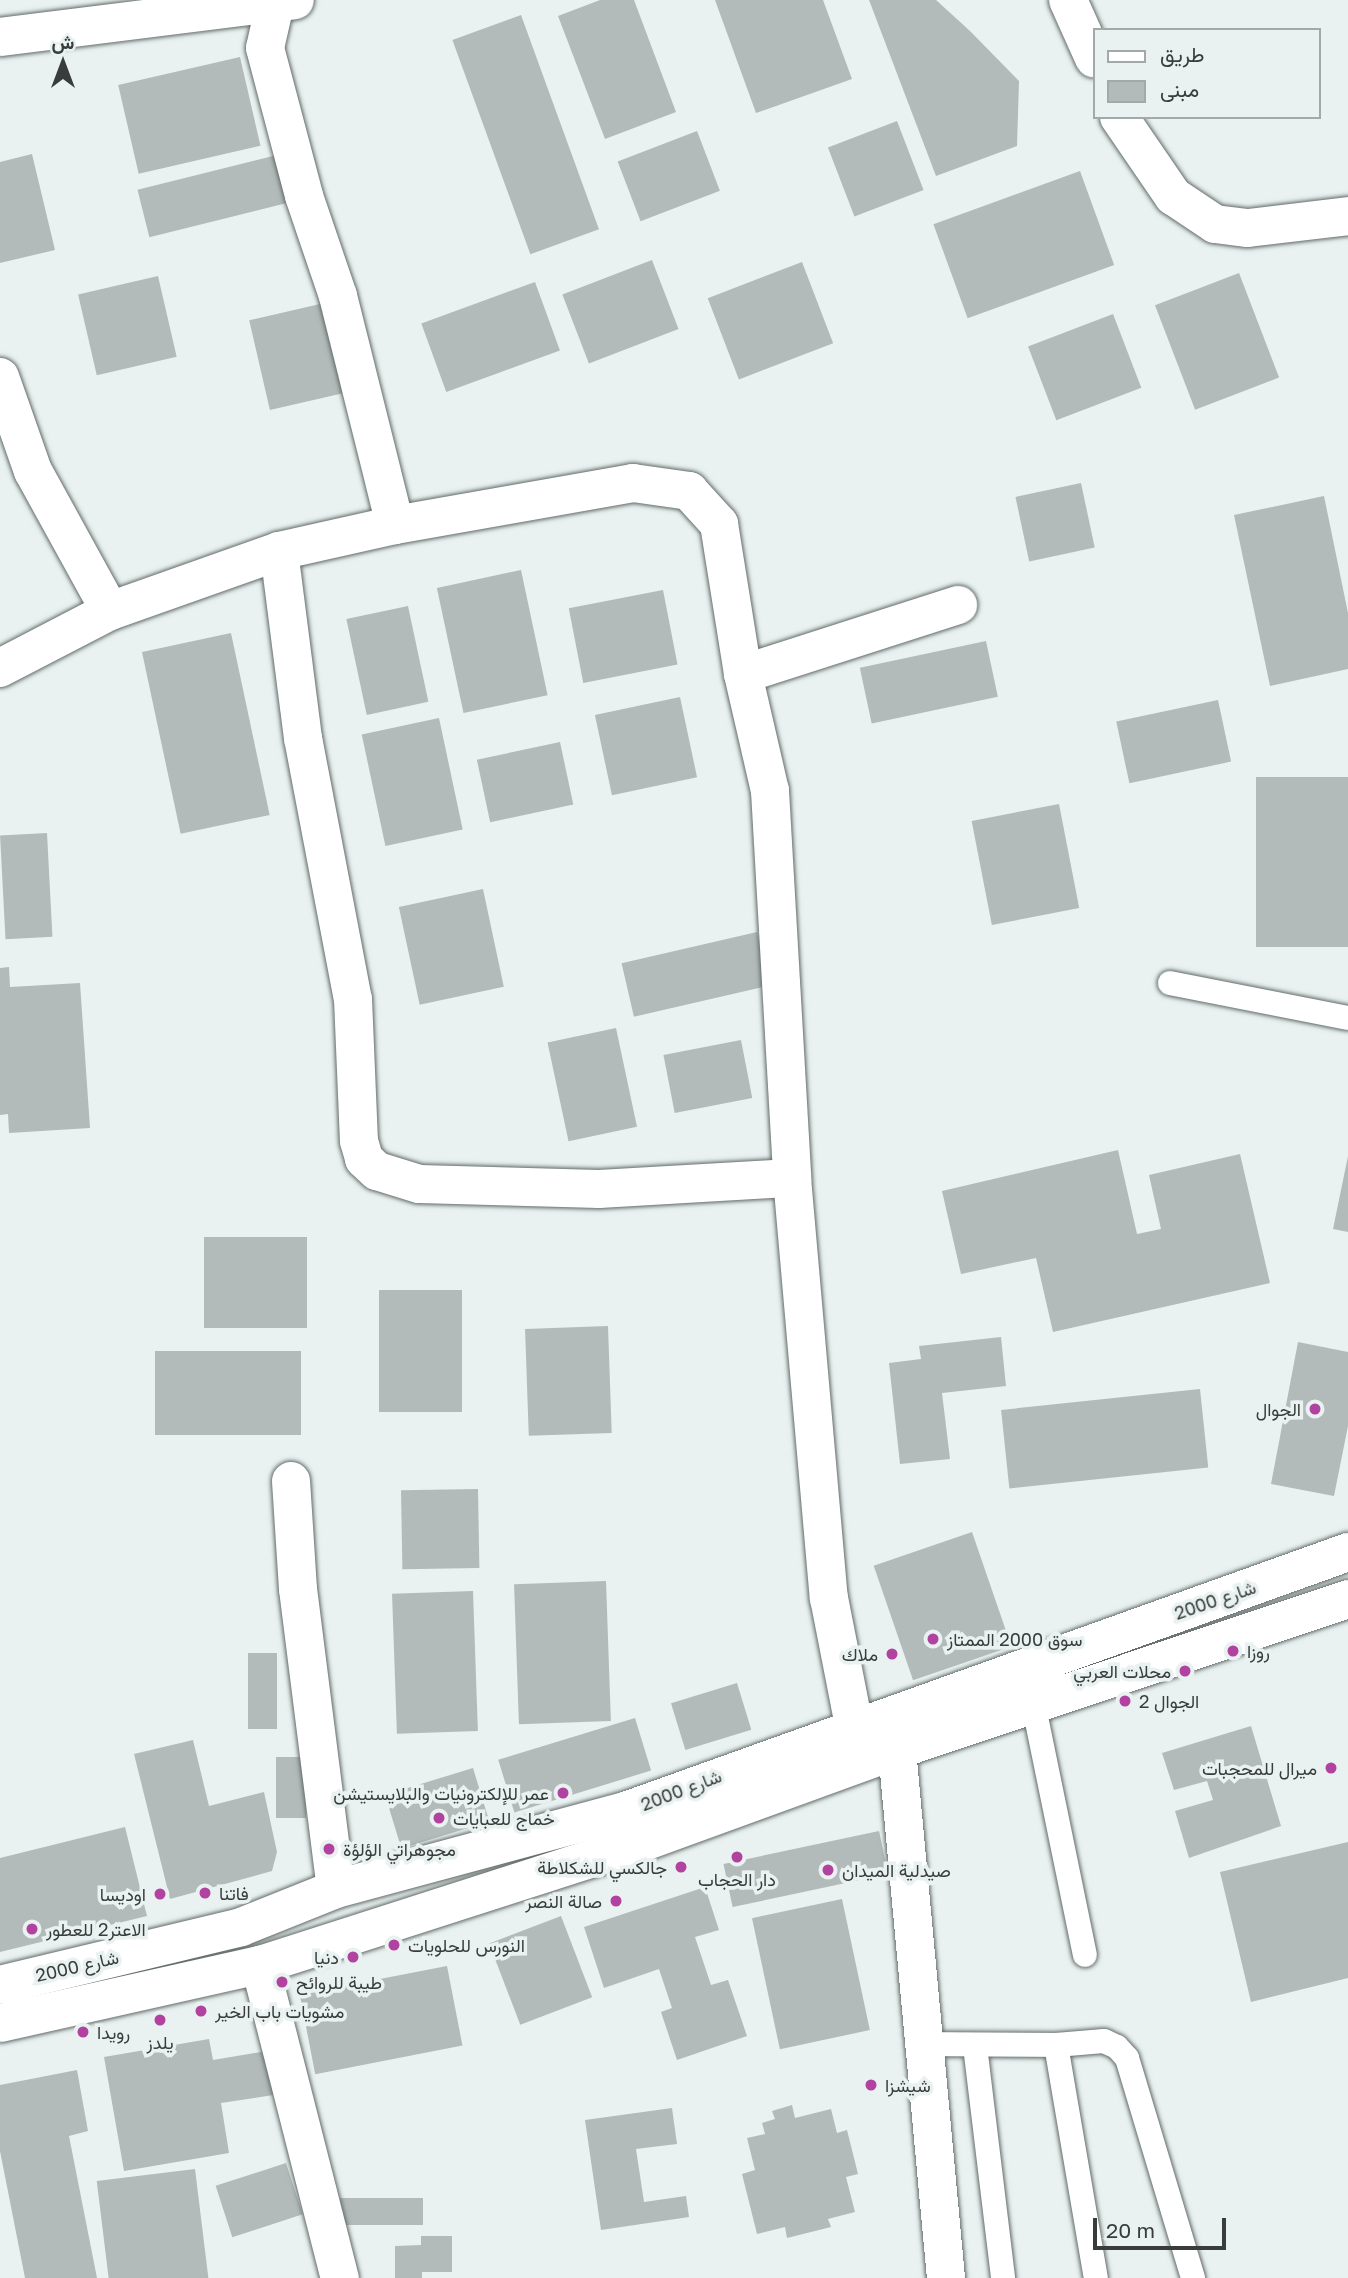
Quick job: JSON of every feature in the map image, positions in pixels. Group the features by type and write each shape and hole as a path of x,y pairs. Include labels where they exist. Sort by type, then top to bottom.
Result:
{"street":[{"path":"1068,0 1092,54"},
{"path":"0,37 285,2"},
{"path":"285,2 265,48 304,195 338,296 395,525"},
{"path":"1120,119 1173,195 1214,224 1248,228 1348,216"},
{"path":"0,377 33,471 110,611"},
{"path":"0,668 110,611 279,551 395,525 632,483 689,491 719,524 743,674 770,792 792,1178 830,1598 854,1725"},
{"path":"279,551 303,738 340,912 353,999 359,1141 364,1158 377,1171 433,1184 599,1189 792,1178"},
{"path":"743,674 958,605"},
{"path":"291,1481 298,1589 336,1889"},
{"name":"شارع 2000","path":"0,1984 241,1927 336,1889 628,1810 854,1725 1348,1552"},
{"path":"0,2023 260,1965 644,1842 897,1750 1034,1707 1348,1599"},
{"path":"897,1750 946,2278"},
{"path":"260,1965 340,2278"}],"lane":[{"path":"1170,984 1348,1018"},
{"path":"1034,1707 1085,1955"},
{"path":"925,2044 1056,2045 1104,2041 1117,2046 1127,2058 1193,2278"},
{"path":"1056,2045 1096,2278"},
{"path":"975,2046 1003,2278"}],"building":[{"path":"600,0 634,0 676,112 605,139 558,16"},
{"path":"715,0 823,0 852,79 756,113"},
{"path":"869,0 936,0 970,31 1019,81 1017,146 936,176"},
{"path":"521,15 599,229 530,254 452,40"},
{"path":"240,57 260,146 139,174 118,85"},
{"path":"897,121 924,190 854,217 828,148"},
{"path":"697,131 720,191 641,221 618,161"},
{"path":"285,153 297,201 149,237 138,190"},
{"path":"32,154 55,250 0,263 0,162"},
{"path":"1080,171 1114,265 968,318 933,224"},
{"path":"652,260 679,329 589,363 562,294"},
{"path":"802,262 833,343 739,379 708,298"},
{"path":"1239,273 1279,378 1195,410 1155,305"},
{"path":"158,276 177,357 97,375 78,294"},
{"path":"535,282 560,351 446,392 421,323"},
{"path":"333,301 354,391 270,410 249,320"},
{"path":"1113,314 1141,388 1056,420 1028,347"},
{"path":"1081,483 1095,548 1029,561 1015,497"},
{"path":"1324,496 1348,613 1348,669 1270,686 1234,515"},
{"path":"521,570 548,695 463,713 437,588"},
{"path":"663,590 678,665 583,683 569,608"},
{"path":"408,606 428,702 367,715 346,619"},
{"path":"231,633 270,815 181,834 142,652"},
{"path":"986,641 998,697 872,724 860,668"},
{"path":"680,697 697,777 612,795 595,715"},
{"path":"1218,700 1231,762 1129,783 1116,722"},
{"path":"439,718 463,830 385,846 362,734"},
{"path":"560,742 573,805 490,822 477,760"},
{"path":"1256,777 1348,777 1348,947 1256,947"},
{"path":"1059,804 1079,908 992,925 972,821"},
{"path":"47,833 52,937 6,939 0,835"},
{"path":"483,889 504,987 420,1005 399,907"},
{"path":"757,932 769,986 634,1017 622,963"},
{"path":"9,967 10,987 80,983 90,1128 9,1133 8,1114 0,1115 0,968"},
{"path":"616,1028 637,1127 569,1141 548,1043"},
{"path":"741,1040 752,1098 675,1113 663,1055"},
{"path":"1118,1150 1137,1234 1161,1229 1149,1175 1240,1154 1270,1283 1053,1332 1036,1258 961,1274 942,1191"},
{"path":"1348,1156 1348,1232 1333,1229"},
{"path":"204,1237 307,1237 307,1328 204,1328"},
{"path":"379,1290 462,1290 462,1412 379,1412"},
{"path":"608,1326 612,1433 529,1436 525,1329"},
{"path":"1001,1337 1006,1386 942,1393 950,1459 900,1464 889,1363 921,1359 919,1346"},
{"path":"1298,1342 1348,1352 1348,1426 1334,1496 1271,1484"},
{"path":"155,1351 301,1351 301,1435 155,1435"},
{"path":"1200,1389 1208,1468 1009,1488 1001,1410"},
{"path":"478,1489 479,1568 402,1569 401,1490"},
{"path":"972,1532 1011,1646 913,1680 874,1566"},
{"path":"606,1581 611,1721 519,1724 514,1584"},
{"path":"473,1591 478,1731 397,1734 392,1594"},
{"path":"248,1653 277,1653 277,1729 248,1729"},
{"path":"737,1683 751,1730 685,1750 671,1703"},
{"path":"635,1718 651,1771 514,1812 498,1760"},
{"path":"1251,1726 1281,1826 1189,1858 1175,1811 1213,1800 1207,1781 1174,1790 1162,1753"},
{"path":"193,1740 209,1806 264,1792 277,1852 272,1871 170,1899 134,1754"},
{"path":"276,1757 306,1757 306,1818 276,1818"},
{"path":"473,1768 489,1822 401,1848 385,1795"},
{"path":"125,1827 147,1916 0,1952 0,1858"},
{"path":"879,1831 888,1874 733,1907 723,1864"},
{"path":"1348,1842 1348,1978 1251,2002 1220,1872"},
{"path":"705,1887 719,1930 695,1937 711,1985 728,1980 747,2036 677,2060 661,2012 672,2008 659,1969 604,1988 584,1927"},
{"path":"842,1899 870,2030 780,2049 752,1918"},
{"path":"561,1916 592,1997 520,2025 489,1944"},
{"path":"447,1966 462,2046 315,2074 300,1995"},
{"path":"209,2039 213,2060 273,2050 280,2094 221,2103 229,2153 124,2171 104,2057"},
{"path":"77,2070 88,2131 69,2136 97,2278 25,2278 0,2151 0,2085"},
{"path":"792,2105 795,2118 831,2109 837,2133 847,2130 858,2174 846,2177 855,2212 828,2219 831,2227 787,2238 785,2227 757,2234 742,2174 755,2170 747,2138 765,2134 762,2123 775,2119 772,2111"},
{"path":"672,2108 677,2144 636,2149 644,2202 686,2196 689,2217 601,2230 585,2120"},
{"path":"286,2163 303,2214 232,2237 216,2186"},
{"path":"195,2169 208,2278 109,2278 97,2181"},
{"path":"340,2198 423,2198 423,2225 340,2225"},
{"path":"421,2236 452,2236 452,2272 422,2272 422,2278 395,2278 395,2246 421,2245"}],"place":[{"name":"الجوال","path":"1315,1409"},
{"name":"سوق 2000 الممتاز","path":"933,1639"},
{"name":"روزا","path":"1233,1651"},
{"name":"ملاك","path":"892,1654"},
{"name":"محلات العربي","path":"1185,1671"},
{"name":"الجوال 2","path":"1125,1701"},
{"name":"ميرال للمحجبات","path":"1331,1768"},
{"name":"عمر للإلكترونيات والبلايستيشن","path":"563,1793"},
{"name":"خماج للعبايات","path":"439,1818"},
{"name":"مجوهراتي الؤلؤة","path":"329,1849"},
{"name":"دار الحجاب","path":"737,1857"},
{"name":"جالكسي للشكلاطة","path":"681,1867"},
{"name":"صيدلية الميدان","path":"828,1870"},
{"name":"فاتنا","path":"205,1893"},
{"name":"اوديسا","path":"160,1894"},
{"name":"صالة النصر","path":"616,1901"},
{"name":"الاعتر2 للعطور","path":"32,1929"},
{"name":"النورس للحلويات","path":"394,1945"},
{"name":"دنيا","path":"353,1957"},
{"name":"طيبة للروائح","path":"282,1982"},
{"name":"مشويات باب الخير","path":"201,2011"},
{"name":"يلدز","path":"160,2020"},
{"name":"رويدا","path":"83,2032"},
{"name":"شيشزا","path":"871,2085"}]}
